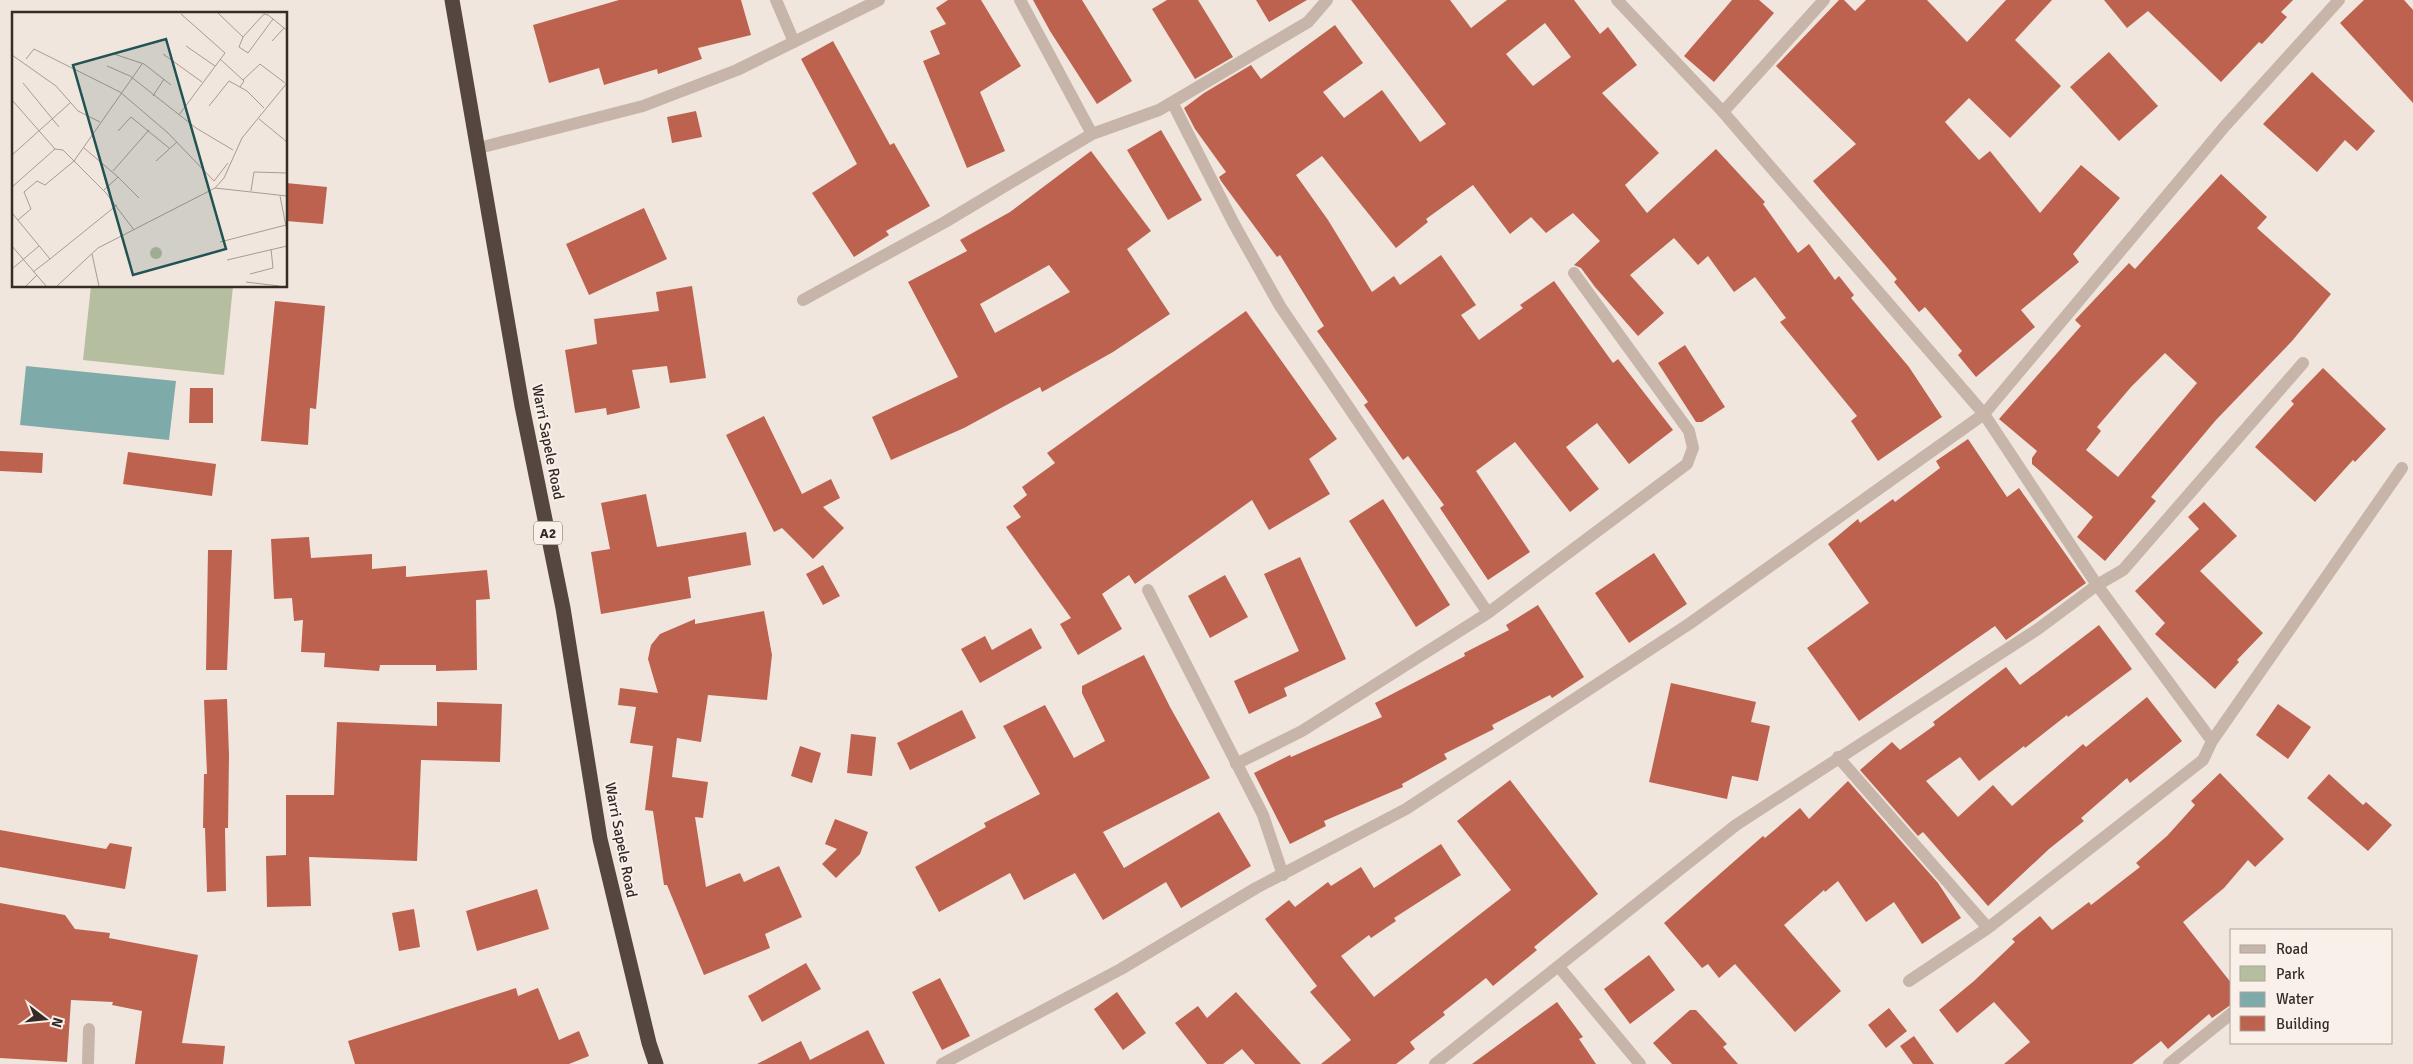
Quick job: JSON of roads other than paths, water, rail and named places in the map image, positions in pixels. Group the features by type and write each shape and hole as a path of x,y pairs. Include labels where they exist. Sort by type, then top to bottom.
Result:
{"highway":[{"name":"Warri Sapele Road","path":"452,0 522,406 563,608 600,839 649,1043 656,1064"}],"street":[{"path":"776,0 794,42"},
{"path":"479,148 643,106 737,70 879,0"},
{"path":"1020,0 1092,134"},
{"path":"803,300 946,222 1092,134 1158,110 1172,102 1308,22 1327,0"},
{"path":"1617,0 1723,112 1984,414 2097,585 2212,741"},
{"path":"1723,112 1824,0"},
{"path":"942,1064 1121,969 1256,888 1406,809 1689,624 1984,414 2226,126 2339,0"},
{"path":"1172,102 1234,224 1280,306 1488,613"},
{"path":"1236,764 1302,731 1488,613 1687,464 1693,448 1688,430 1574,273"},
{"path":"1435,1064 1736,825 1838,757 2038,629 2097,585 2123,570 2303,363"},
{"path":"1909,981 1988,928 2203,760 2212,741 2402,468"},
{"path":"1148,590 1263,815 1283,875"},
{"path":"1838,757 1988,928"},
{"path":"1559,967 1640,1064"},
{"path":"2169,1064 2230,1015"},
{"path":"88,1064 89,1029"}],"water":[{"path":"26,366 176,381 169,440 20,425"}]}
